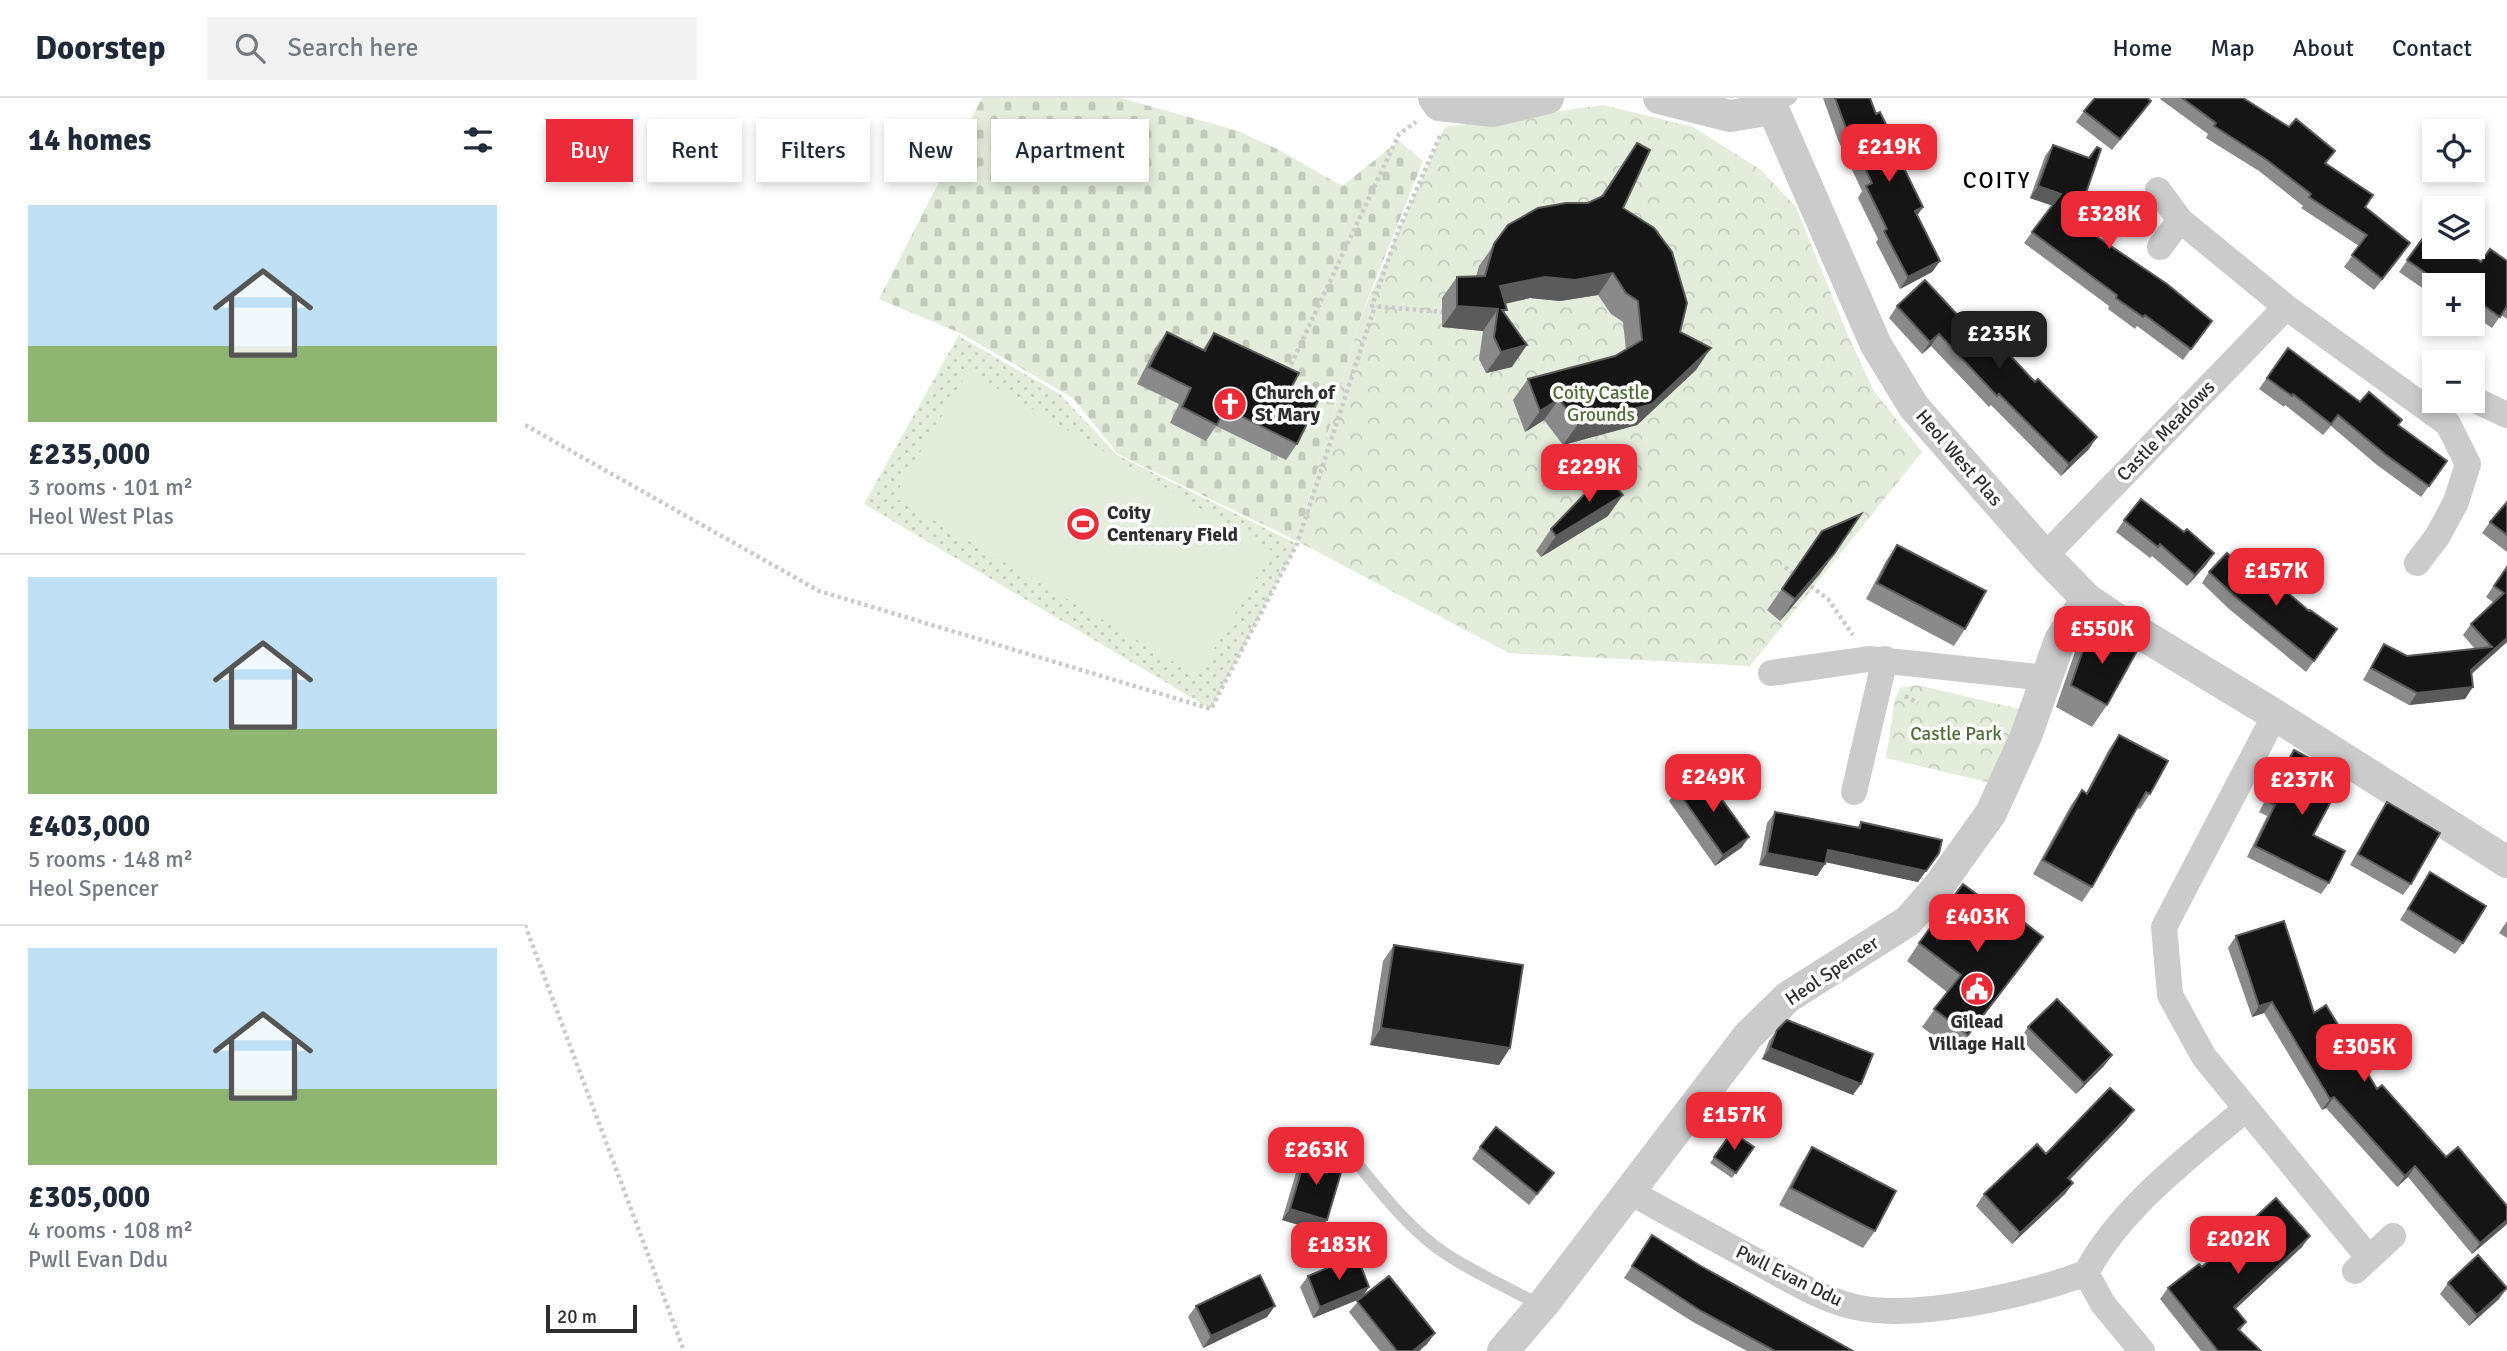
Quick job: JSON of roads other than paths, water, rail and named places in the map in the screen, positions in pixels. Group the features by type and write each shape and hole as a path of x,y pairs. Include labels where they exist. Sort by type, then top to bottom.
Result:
{"street":[{"path":"1443,103 1493,111 1548,98"},
{"path":"1659,98 1730,116 1777,102"},
{"name":"Heol West Plas","path":"1777,102 1876,345 1914,408 2045,556 2087,599 2115,618 2275,715 2507,862"},
{"path":"2158,190 2181,220 2286,307 2422,404"},
{"path":"2160,247 2181,220"},
{"name":"Castle Meadows","path":"2045,556 2286,307"},
{"path":"2485,405 2507,415"},
{"path":"2417,564 2437,537 2456,502 2467,464 2448,424 2434,413"},
{"name":"Heol Spencer","path":"1503,1351 1542,1306 1748,1036 1788,997 1908,921 1938,887 1991,813 2026,736 2060,640 2087,599"},
{"path":"1771,673 1877,659 2047,678"},
{"path":"1854,792 1877,659"},
{"path":"2275,715 2164,927 2170,995 2204,1058 2246,1109 2362,1264 2393,1236"},
{"path":"2142,1351 2103,1304 2086,1273 2096,1253 2169,1173 2246,1109"},
{"name":"Pwll Evan Ddu","path":"1628,1191 1815,1293 1851,1306 1895,1312 1938,1307 2060,1283 2086,1273"}],"lane":[{"path":"1356,1162 1390,1203 1422,1235 1445,1253 1542,1306"}],"place":[{"name":"Church of St Mary","path":"1230,404"},
{"name":"Coity Centenary Field","path":"1083,524"},
{"name":"Gilead Village Hall","path":"1977,989"}],"district":[{"name":"COITY","path":"1997,180"}],"park label":[{"name":"Coity Castle Grounds","path":"1601,404"},
{"name":"Castle Park","path":"1956,734"}]}
